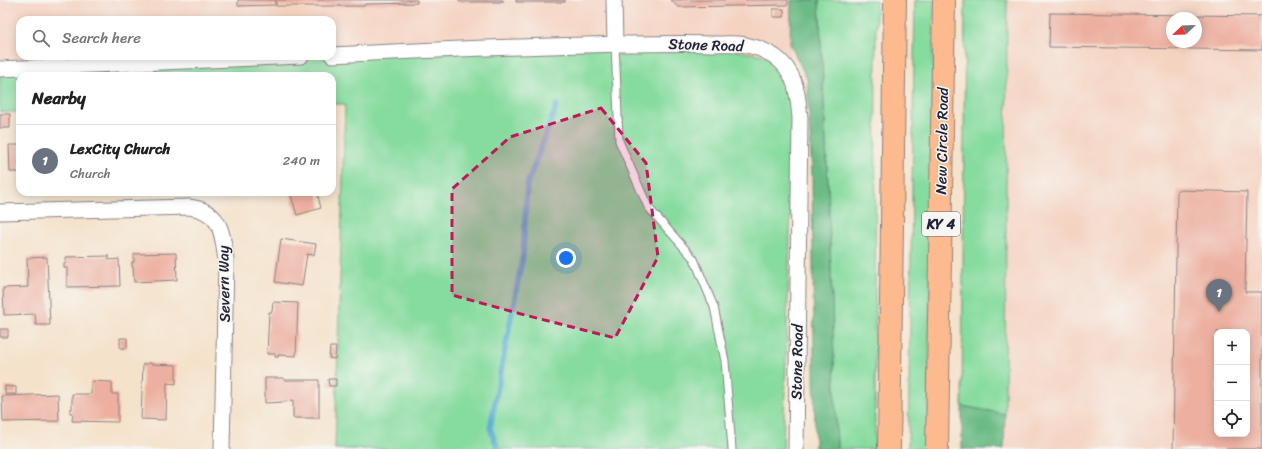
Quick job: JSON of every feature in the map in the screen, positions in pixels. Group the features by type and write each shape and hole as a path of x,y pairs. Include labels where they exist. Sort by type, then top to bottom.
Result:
{"highway":[{"path":"889,449 896,0"},
{"name":"New Circle Road","path":"937,449 944,0"}],"street":[{"path":"614,0 615,44"},
{"name":"Stone Road","path":"336,55 615,44 746,45 760,49 784,65 795,84 798,93 800,118 801,157 796,449"},
{"path":"0,69 208,60"},
{"name":"Severn Way","path":"0,212 189,207 204,210 212,215 218,222 223,238 226,260 222,449"}],"lane":[{"path":"615,44 619,141 648,207 694,259 714,307 725,360 732,449"}],"highlighted area":[{"path":"601,108 646,163 658,257 615,338 452,295 452,189 510,137"}],"shaded area":[{"path":"0,0 791,0 790,73 336,56 336,16 16,16 16,60 206,60 0,67"},
{"path":"1007,0 1262,0 1262,449 1005,449"}],"green space":[{"path":"791,0 819,0 828,184 837,449 815,449 812,174 807,79 790,44"},
{"path":"819,0 876,0 875,449 837,449 828,184"},
{"path":"915,0 934,0 928,449 908,449"},
{"path":"965,0 1007,0 1005,414 962,406"},
{"path":"690,43 774,57 795,84 783,449 335,449 345,104 336,104 336,72 16,72 16,112 0,112 0,63 116,60 336,60 336,56"},
{"path":"962,406 1005,414 1004,449 962,449"}],"building":[{"path":"238,0 275,0 275,5 238,6"},
{"path":"276,0 417,0 417,3 365,4 364,6 276,6"},
{"path":"459,0 503,0 503,2 459,2"},
{"path":"516,0 565,0 565,2 516,2"},
{"path":"671,0 788,0 788,5 678,7"},
{"path":"773,9 784,9 784,17 773,17"},
{"path":"1050,13 1166,15 1166,48 1202,48 1202,15 1262,16 1262,50 1049,47"},
{"path":"0,114 10,114 10,128 0,128"},
{"path":"9,145 16,145 16,172 10,172"},
{"path":"1177,190 1247,192 1245,292 1262,292 1262,449 1173,449"},
{"path":"291,196 318,196 321,208 297,215"},
{"path":"281,239 316,244 314,255 307,254 302,286 275,282"},
{"path":"176,253 177,280 134,282 132,262 134,262 134,254"},
{"path":"109,256 109,260 119,259 120,286 67,287 67,268 64,268 66,257"},
{"path":"47,257 50,325 36,325 35,314 4,315 3,288 28,287 27,258"},
{"path":"273,302 298,303 296,356 278,355 278,357 275,357 275,354 267,354 269,312 272,312"},
{"path":"0,329 8,329 8,337 0,337"},
{"path":"120,338 127,338 127,348 120,348"},
{"path":"330,347 336,347 335,359 329,358"},
{"path":"143,364 176,365 176,384 167,383 166,420 141,419"},
{"path":"265,378 284,378 284,380 319,380 319,418 293,418 293,400 265,403"},
{"path":"328,379 336,379 336,386 329,386"},
{"path":"91,381 112,382 112,394 118,394 118,422 72,421 73,413 70,413 70,409 72,409 72,394 91,394"},
{"path":"5,386 16,387 16,394 5,394"},
{"path":"58,394 59,421 3,422 2,396"}],"waterway":[{"path":"498,449 490,428 523,255 527,184 557,105"}],"place":[{"name":"LexCity Church","path":"1219,312"}]}
